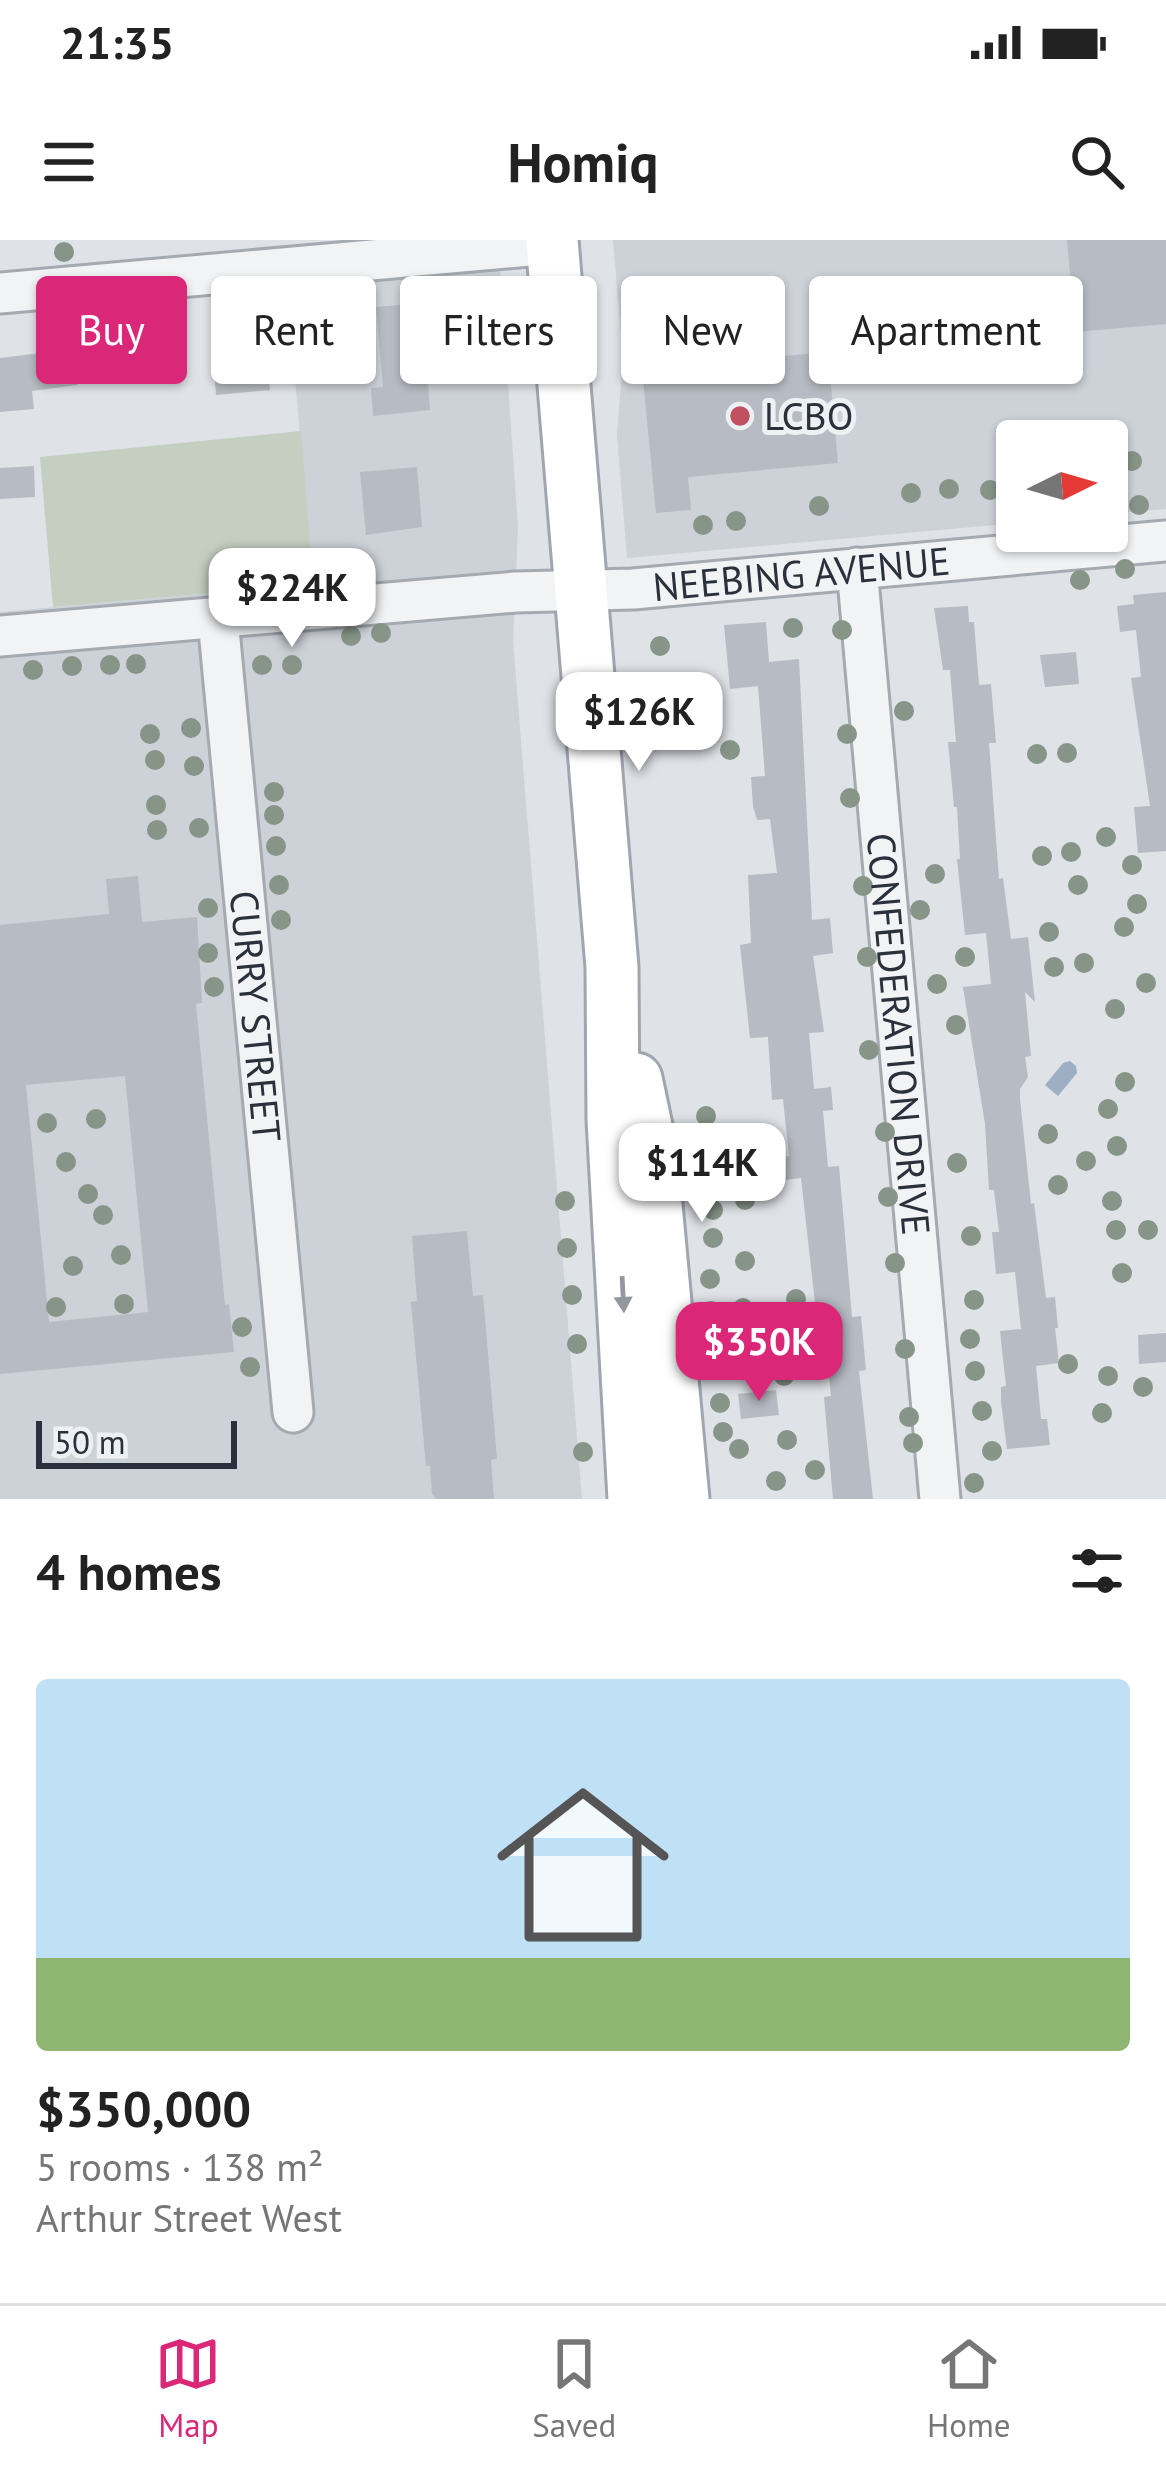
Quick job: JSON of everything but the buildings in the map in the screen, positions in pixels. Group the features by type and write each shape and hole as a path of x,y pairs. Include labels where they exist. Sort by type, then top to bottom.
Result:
{"main road":[{"path":"552,242 612,967 614,1120 634,1499"},
{"path":"612,967 651,1150 683,1499"}],"street":[{"path":"0,293 363,251 552,242"},
{"name":"NEEBING AVENUE","path":"0,636 579,589 633,589 1166,541"},
{"name":"CONFEDERATION DRIVE","path":"857,568 940,1499"},
{"name":"CURRY STREET","path":"218,619 292,1412"}],"shaded area":[{"path":"498,240 500,276 400,276 400,384 508,384 518,528 513,641 582,1499 0,1499 0,612 313,584 296,384 376,384 376,276 286,276 284,252"},
{"path":"613,240 1166,240 1166,509 1128,512 1128,420 996,420 996,525 627,558 617,435 621,384 785,384 785,276 621,276 621,334"}],"green space":[{"path":"301,431 313,584 53,607 40,457"}],"water":[{"path":"1070,1061 1077,1073 1058,1096 1045,1085"}],"place":[{"name":"LCBO","path":"740,416"}]}
